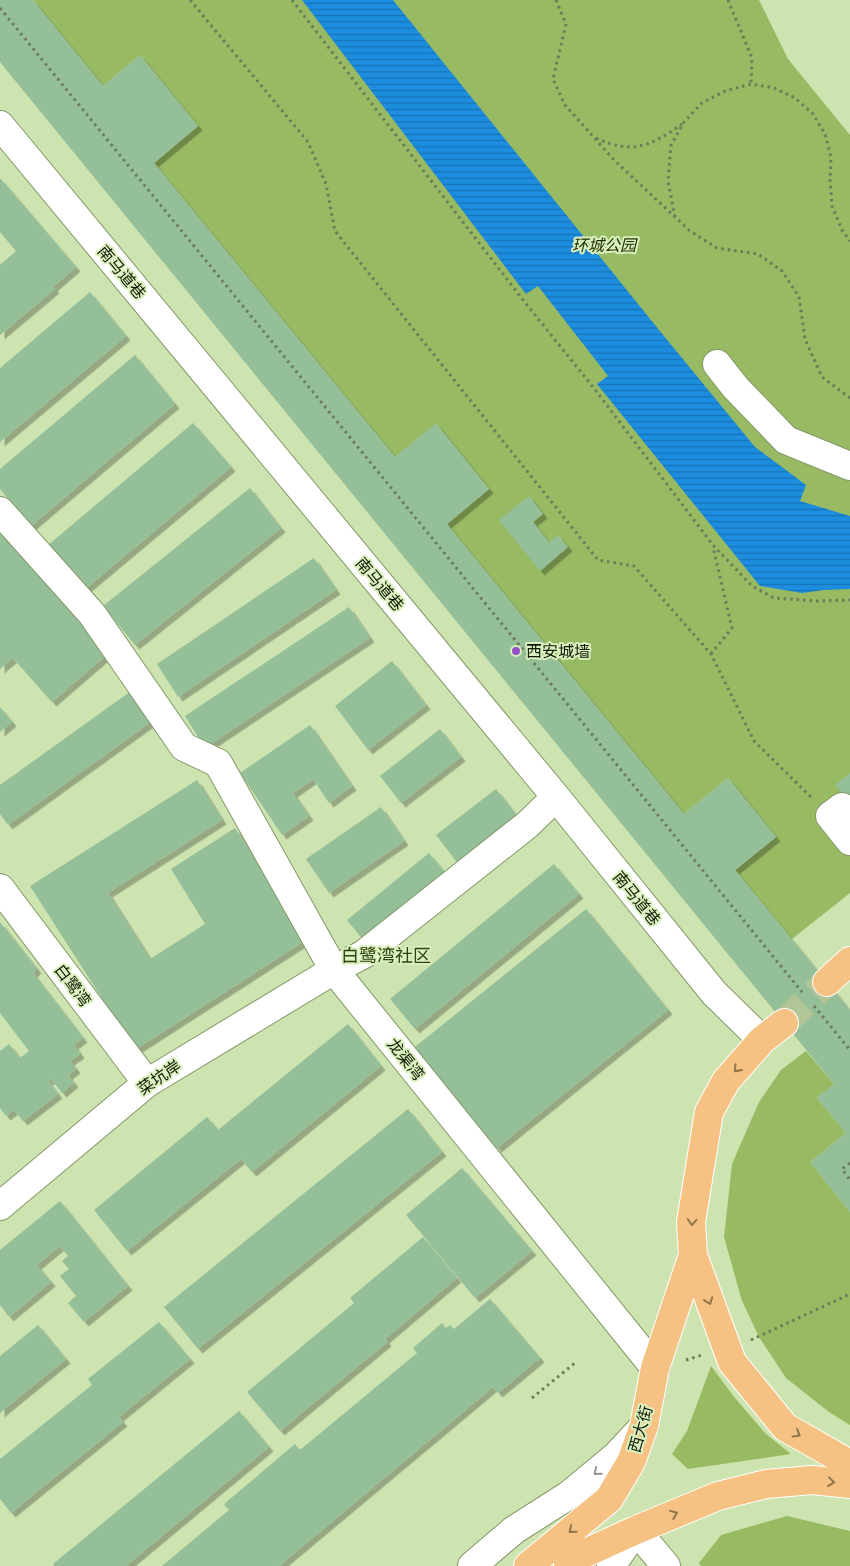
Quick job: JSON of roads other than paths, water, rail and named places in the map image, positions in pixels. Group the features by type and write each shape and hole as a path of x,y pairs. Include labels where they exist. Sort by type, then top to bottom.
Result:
{"main road":[{"path":"815,994 850,961"},
{"path":"784,1022 762,1040 726,1080 709,1112 691,1222 693,1255 732,1362 785,1427 850,1464"},
{"name":"西大街","path":"528,1566 609,1499 631,1462 644,1426 654,1368 693,1255"},
{"path":"568,1566 579,1556 718,1496 766,1484 812,1480 850,1484"}],"street":[{"name":"南马道巷","path":"0,125 556,797 714,993 762,1040"},
{"path":"717,364 734,386 786,440 850,466"},
{"name":"龙渠湾","path":"0,511 92,614 184,747 218,763 334,970 654,1368"},
{"path":"334,970 364,954 527,826 556,797"},
{"path":"836,812 850,841"},
{"name":"白鹭湾","path":"0,888 147,1083"},
{"name":"菜坑岸","path":"0,1206 147,1083 334,970"},
{"path":"472,1566 514,1530 570,1495 616,1456 644,1426"},
{"path":"610,1566 636,1530 666,1566"}],"water":[{"path":"302,0 393,0 755,447 806,485 800,501 850,516 850,589 802,593 760,586 597,384 608,376 538,286 526,294"}],"tunnel":[{"path":"784,1023 827,982"}],"place":[{"name":"西安城墙","path":"516,651"}],"district":[{"name":"白鹭湾社区","path":"386,956"}],"park label":[{"name":"环城公园","path":"604,245"}]}
